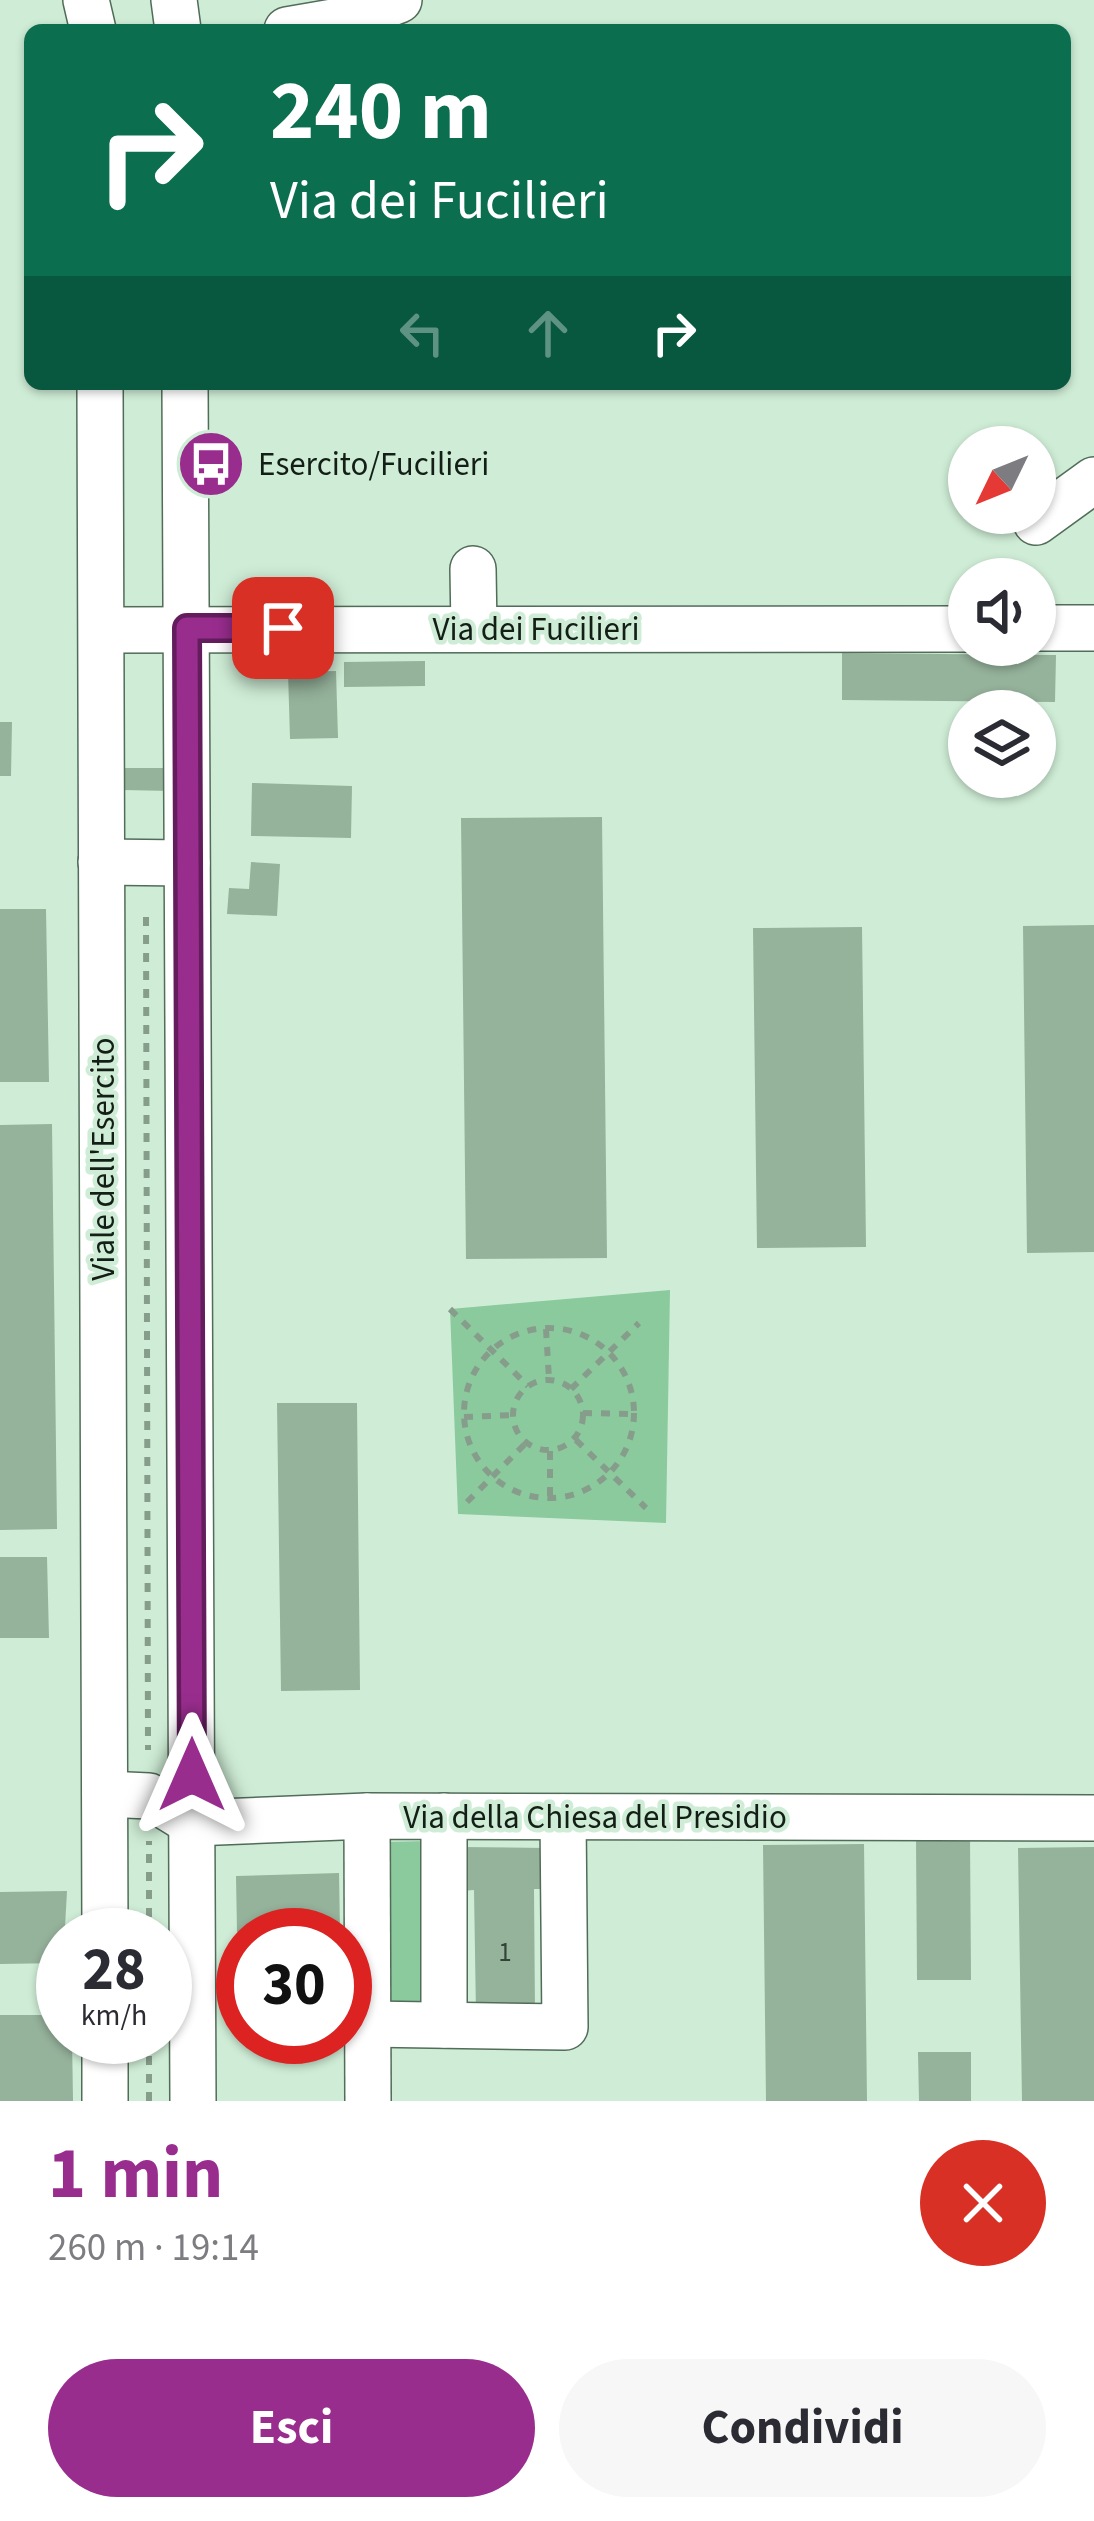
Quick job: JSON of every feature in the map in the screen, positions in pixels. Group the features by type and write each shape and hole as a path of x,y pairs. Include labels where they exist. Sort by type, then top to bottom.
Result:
{"street":[{"path":"321,24 350,19 400,0"},
{"name":"Viale dell'Esercito","path":"100,390 105,1908"},
{"path":"185,390 193,2101"},
{"path":"1056,508 1094,480"},
{"path":"473,569 474,629"},
{"path":"1056,628 1094,628"},
{"name":"Via dei Fucilieri","path":"103,630 948,629"},
{"path":"101,862 187,863"},
{"name":"Via della Chiesa del Presidio","path":"105,1794 149,1796 193,1823 367,1816 1094,1818"},
{"path":"367,1816 367,1908"},
{"path":"444,1816 444,2025"},
{"path":"372,2024 565,2027 563,1817"},
{"path":"105,2064 105,2101"},
{"path":"368,2064 368,2101"}],"path":[{"name":"Viale dell'Esercito","path":"146,916 148,1750"},
{"path":"450,1309 527,1386"},
{"path":"572,1389 638,1323"},
{"path":"545,1328 549,1379"},
{"path":"545,1328 588,1337 609,1353 626,1377 633,1414 632,1434 608,1473 574,1495 550,1498 517,1493 492,1477 475,1456 464,1417 471,1376 486,1354 508,1337 545,1328"},
{"path":"549,1379 572,1389 584,1413 574,1439 550,1450 526,1442 513,1415 527,1386 549,1379"},
{"path":"584,1413 633,1414"},
{"path":"464,1417 513,1415"},
{"path":"574,1439 646,1508"},
{"path":"467,1502 526,1442"},
{"path":"550,1450 550,1498"},
{"path":"149,1841 149,1908"},
{"path":"149,2064 149,2101"}],"green space":[{"path":"670,1290 666,1523 458,1514 450,1309"},
{"path":"429,1841 432,2013 385,2014 382,1842"}],"building":[{"path":"842,653 948,654 948,666 1056,666 1055,690 948,690 948,701 842,700"},
{"path":"425,661 425,686 344,687 344,662"},
{"path":"336,671 338,738 290,739 288,672"},
{"path":"0,722 12,722 11,776 0,776"},
{"path":"123,768 171,768 171,791 123,790"},
{"path":"252,783 352,786 351,838 251,836"},
{"path":"602,817 607,1258 466,1259 461,818"},
{"path":"251,862 280,864 277,916 227,914 229,888 249,889"},
{"path":"0,909 46,909 49,1082 0,1082"},
{"path":"1094,925 1094,1252 1027,1253 1023,926"},
{"path":"862,927 866,1247 757,1248 753,928"},
{"path":"52,1124 57,1529 0,1530 0,1125"},
{"path":"277,1403 357,1403 360,1690 281,1691"},
{"path":"0,1557 47,1557 49,1638 0,1638"},
{"path":"916,1837 970,1837 971,1980 917,1980"},
{"path":"864,1844 867,2101 766,2101 763,1845"},
{"path":"460,1847 546,1848 547,1889 534,1889 535,2014 476,2014 474,1890 461,1891"},
{"path":"1094,1847 1094,2101 1022,2101 1018,1848"},
{"path":"339,1873 340,1908 237,1908 236,1876"},
{"path":"67,1891 66,1908 36,1908 36,1963 0,1964 0,1892"},
{"path":"0,2015 36,2015 36,2064 72,2064 73,2101 0,2101"},
{"path":"918,2052 971,2052 971,2101 919,2101"}],"place":[{"name":"Esercito/Fucilieri","path":"211,464"}],"route":[{"path":"192,1775 187,628 283,628"}]}
